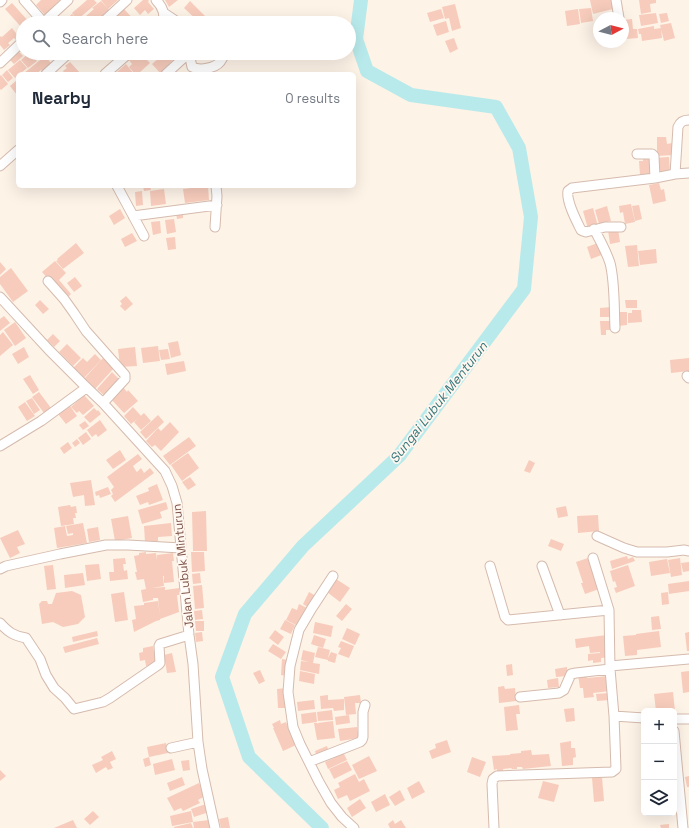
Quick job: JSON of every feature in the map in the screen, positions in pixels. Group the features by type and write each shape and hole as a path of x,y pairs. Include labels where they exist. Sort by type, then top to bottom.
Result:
{"street":[{"path":"24,0 37,16"},
{"path":"51,16 68,0"},
{"path":"110,16 127,0"},
{"path":"156,0 160,4 164,13 168,16"},
{"path":"616,0 618,12"},
{"path":"0,62 16,48"},
{"path":"48,72 61,60"},
{"path":"107,72 121,60"},
{"path":"168,72 181,60"},
{"path":"190,60 192,67 196,69 216,66 222,60"},
{"path":"675,174 678,127 683,120 689,120"},
{"path":"0,166 16,152"},
{"path":"637,154 652,154 654,156 655,178"},
{"path":"621,226 605,227 586,232 581,230 572,210 568,191 572,188 689,173"},
{"path":"118,188 144,236"},
{"path":"215,227 218,196 216,188"},
{"path":"133,216 217,205"},
{"path":"594,229 602,243 610,263 615,328"},
{"path":"48,282 64,299 86,331 125,375 125,379 103,403"},
{"name":"Jalan Lubuk Minturun","path":"0,297 49,350 86,388 103,403 164,472 172,486 177,503 193,664 198,742 202,769 215,828"},
{"path":"0,446 42,422 86,388"},
{"path":"597,536 637,552 689,551"},
{"path":"0,569 6,566 53,555 106,545 181,548"},
{"path":"494,828 492,784 493,779 497,776 612,772 616,766 610,667 609,610 594,558"},
{"path":"490,566 506,618 508,620 609,610"},
{"path":"542,566 560,615"},
{"path":"333,576 299,630 290,666 288,692 293,727 300,744 331,803 342,817 354,828"},
{"path":"0,623 6,630 26,638 40,659 46,675 54,688 74,709 103,702 110,698 160,663 160,644 190,635"},
{"path":"520,697 559,693 564,690 571,674 610,667 689,659"},
{"path":"309,762 362,740 363,712 365,705"},
{"path":"614,716 641,718"},
{"path":"677,719 689,719"},
{"path":"171,748 198,742"},
{"path":"675,744 683,828"}],"building":[{"path":"41,0 60,0 45,15 36,5"},
{"path":"87,0 94,0 97,3 82,16 74,16 72,13"},
{"path":"101,0 118,0 108,9"},
{"path":"143,0 148,0 154,9 148,14 145,10 140,15 134,8"},
{"path":"165,0 178,0 169,7"},
{"path":"590,0 615,0 617,8 601,12 593,12 593,14"},
{"path":"639,0 656,0 656,3 650,4 651,12 641,14"},
{"path":"101,1 109,10 102,16 86,16 94,9 92,8"},
{"path":"190,1 205,16 193,16 184,8"},
{"path":"12,3 24,16 16,16 16,21 5,9"},
{"path":"455,4 461,28 452,31 449,18 445,19 442,7"},
{"path":"591,8 593,21 581,23 579,9"},
{"path":"124,9 130,16 118,16 117,15"},
{"path":"441,9 444,18 430,22 427,13"},
{"path":"578,9 580,24 567,26 565,11"},
{"path":"656,13 658,23 641,26 639,15"},
{"path":"667,13 669,21 661,23 659,14"},
{"path":"629,19 632,19 633,29 637,29 638,38 629,39"},
{"path":"446,21 449,32 437,36 433,25"},
{"path":"671,23 675,38 664,41 660,25"},
{"path":"654,26 654,29 661,28 662,38 642,41 641,34 639,34 638,29"},
{"path":"12,28 16,33 16,40 14,38 8,43 10,45 4,50 0,45 0,37"},
{"path":"454,38 458,49 450,53 445,41"},
{"path":"16,55 16,60 18,60 14,64 10,60"},
{"path":"20,60 27,68 22,72 16,72 15,78 8,70"},
{"path":"21,60 37,61 28,68"},
{"path":"40,60 48,60 51,63 42,71 25,72"},
{"path":"129,60 147,60 150,63 140,72 133,72 129,67 132,64"},
{"path":"157,60 173,60 166,67 168,69 164,72 159,72 152,64"},
{"path":"70,62 79,72 64,72 67,68 65,66"},
{"path":"126,64 132,72 117,72"},
{"path":"7,70 13,78 8,82 2,75"},
{"path":"1,75 8,84 1,90 0,76"},
{"path":"16,81 16,94 10,86"},
{"path":"657,137 666,137 667,144 672,143 673,155 657,156"},
{"path":"643,157 652,157 653,174 640,175 639,161 643,161"},
{"path":"669,157 670,173 656,173 655,158"},
{"path":"659,183 661,190 664,189 666,201 653,204 649,185"},
{"path":"143,188 150,188 151,190 144,191"},
{"path":"208,188 209,200 185,203 183,189"},
{"path":"164,189 166,204 151,206 150,191"},
{"path":"142,191 143,205 136,206 135,192"},
{"path":"631,204 635,222 625,224 623,212 620,213 619,206"},
{"path":"639,205 642,219 635,221 632,206"},
{"path":"607,206 611,221 599,224 595,210"},
{"path":"593,208 598,226 588,229 583,211"},
{"path":"120,209 125,218 114,225 109,216"},
{"path":"183,212 183,218 177,219 176,213"},
{"path":"174,219 176,232 167,234 165,220"},
{"path":"160,221 161,233 153,235 151,222"},
{"path":"618,229 620,242 610,244 608,230"},
{"path":"132,233 137,241 125,247 121,239"},
{"path":"175,237 176,249 168,250 166,238"},
{"path":"600,242 604,254 591,259 587,247"},
{"path":"76,243 84,253 63,269 56,261 58,260 57,259"},
{"path":"637,245 639,266 628,267 625,246"},
{"path":"656,249 657,263 640,265 638,251"},
{"path":"55,261 66,273 59,280 71,294 66,299 42,272"},
{"path":"0,262 6,269 0,275"},
{"path":"11,268 28,291 13,302 0,284 0,277"},
{"path":"75,277 82,286 74,292 67,283"},
{"path":"126,296 133,304 125,311 120,306 122,304 120,301"},
{"path":"40,300 49,309 43,314 35,305"},
{"path":"625,300 637,300 637,308 626,308"},
{"path":"611,307 612,317 600,317 600,308"},
{"path":"632,310 641,310 642,322 628,323 628,313 632,313"},
{"path":"618,312 627,312 627,325 618,326"},
{"path":"4,316 10,323 0,331 0,319"},
{"path":"600,321 613,321 614,330 606,330 606,335 601,335"},
{"path":"15,322 26,338 15,346 4,330"},
{"path":"3,332 13,345 0,356 0,335"},
{"path":"53,334 60,341 54,347 47,340"},
{"path":"178,341 181,355 171,358 168,343"},
{"path":"67,344 81,358 73,366 59,352"},
{"path":"158,346 160,361 143,363 141,348"},
{"path":"24,347 29,357 18,364 12,354"},
{"path":"135,347 137,366 120,367 118,349"},
{"path":"168,349 170,359 161,360 159,350"},
{"path":"95,354 101,360 84,378 73,368 83,358 87,362"},
{"path":"103,358 114,368 95,389 84,379"},
{"path":"689,358 689,371 671,373 670,360"},
{"path":"184,361 186,371 167,375 165,364"},
{"path":"112,372 121,381 106,397 97,389"},
{"path":"30,375 39,390 33,394 23,379"},
{"path":"123,387 127,392 128,390 138,401 124,413 110,398"},
{"path":"39,392 51,408 44,413 32,397"},
{"path":"84,395 94,406 83,415 79,411 77,413 71,407"},
{"path":"32,398 40,410 34,414 26,401"},
{"path":"25,402 35,416 27,421 18,407"},
{"path":"70,406 77,416 66,424 58,414"},
{"path":"133,407 141,416 131,424 124,416"},
{"path":"94,408 101,414 90,423 84,417"},
{"path":"144,413 151,421 141,430 134,422"},
{"path":"158,415 164,422 146,439 140,432"},
{"path":"100,420 107,430 98,437 96,434 92,437 87,430"},
{"path":"85,421 89,426 83,430 79,425"},
{"path":"170,422 179,432 161,451 155,445 152,447 146,441 158,428 161,431"},
{"path":"86,432 91,439 83,445 78,438"},
{"path":"189,437 196,446 170,465 163,456"},
{"path":"77,439 80,443 75,447 72,443"},
{"path":"68,442 72,448 64,454 60,448"},
{"path":"120,450 126,460 113,469 106,460"},
{"path":"188,453 199,468 182,481 171,465"},
{"path":"138,454 142,459 133,466 136,471 137,472 141,468 144,473 150,468 154,473 115,502 111,496 113,494 111,490 114,487 107,477"},
{"path":"529,460 535,463 530,473 524,471"},
{"path":"190,477 196,485 188,490 182,482"},
{"path":"91,480 95,505 85,506 84,495 73,497 70,483"},
{"path":"157,484 163,500 149,505 148,502 140,505 136,496 149,491 148,488"},
{"path":"108,487 111,494 100,498 99,495 96,496 95,492"},
{"path":"166,502 168,509 160,512 162,518 142,524 138,510"},
{"path":"70,505 71,507 76,506 77,513 75,513 76,518 73,518 74,524 61,526 58,507"},
{"path":"566,506 568,516 558,518 556,508"},
{"path":"206,511 207,551 193,551 192,512"},
{"path":"598,515 599,531 578,533 577,516"},
{"path":"128,516 132,538 115,541 111,519"},
{"path":"83,523 87,543 57,548 54,528 65,526 67,536 73,535 73,533 68,534 66,526"},
{"path":"171,523 172,536 158,537 158,541 145,542 144,526"},
{"path":"98,527 100,540 89,542 87,529"},
{"path":"18,530 25,544 17,547 20,553 10,558 0,538"},
{"path":"551,539 564,544 561,551 548,546"},
{"path":"146,552 146,554 156,553 157,560 157,555 173,553 174,561 172,561 174,582 164,583 163,576 164,586 152,588 165,587 165,590 179,588 179,595 177,595 179,612 160,619 134,632 132,620 136,619 134,606 158,601 160,616 158,598 153,598 153,600 143,602 141,590 146,589 144,579 137,580 135,572 137,572 134,556 139,555 139,553"},
{"path":"191,552 204,552 205,571 192,572"},
{"path":"627,556 628,559 633,557 635,561 612,569 610,561"},
{"path":"591,557 602,588 585,594 576,562"},
{"path":"125,558 126,564 123,564 124,571 127,570 128,579 110,581 109,572 114,572 113,559"},
{"path":"680,558 682,575 671,577 668,560"},
{"path":"667,559 670,573 651,576 649,562"},
{"path":"689,562 689,571 683,572 681,563"},
{"path":"99,564 101,579 87,581 85,565"},
{"path":"53,565 56,589 47,590 44,566"},
{"path":"628,565 635,586 616,593 614,588 617,587 615,581 613,582 610,571"},
{"path":"83,573 85,585 65,588 64,575"},
{"path":"200,573 201,583 193,584 192,574"},
{"path":"336,579 350,588 340,602 327,592"},
{"path":"689,581 689,591 669,594 668,584"},
{"path":"202,585 204,608 195,609 193,586"},
{"path":"72,591 81,595 85,617 78,624 63,627 53,622 42,624 39,604 42,601 47,601 48,604 52,604 56,593"},
{"path":"124,592 128,620 115,622 111,594"},
{"path":"309,592 316,596 309,608 303,604"},
{"path":"668,592 669,604 662,605 661,593"},
{"path":"299,604 309,609 298,626 286,620 292,608 297,610"},
{"path":"346,604 352,609 342,621 336,616"},
{"path":"202,610 203,619 195,620 194,611"},
{"path":"659,616 661,629 652,630 651,617"},
{"path":"285,620 295,625 291,634 280,629"},
{"path":"195,621 204,621 204,631 196,631"},
{"path":"315,622 333,626 331,637 313,633"},
{"path":"347,628 360,634 355,645 342,639"},
{"path":"275,630 284,637 278,645 269,638"},
{"path":"97,631 98,636 73,642 72,637"},
{"path":"659,631 661,647 637,650 637,655 625,656 623,636"},
{"path":"202,632 203,641 196,642 195,633"},
{"path":"689,632 689,651 687,651 685,633"},
{"path":"314,635 326,639 323,648 311,644"},
{"path":"607,635 609,657 601,658 601,662 593,663 593,660 588,661 588,654 600,652 590,653 589,646 576,648 575,639"},
{"path":"97,638 99,644 65,653 63,647"},
{"path":"341,641 354,646 349,658 338,654 341,648 338,647"},
{"path":"273,644 286,652 281,659 268,651"},
{"path":"153,646 156,664 146,666 145,660 140,661 139,653 143,652 143,648"},
{"path":"318,647 330,650 328,658 331,652 337,654 335,663 315,657"},
{"path":"303,650 315,653 313,663 320,664 319,674 300,670 301,661 309,662 301,660"},
{"path":"172,653 176,672 167,673 164,655"},
{"path":"282,659 288,660 287,676 281,675"},
{"path":"512,664 513,675 507,676 506,665"},
{"path":"567,667 567,676 556,677 555,669"},
{"path":"260,670 265,681 259,684 253,673"},
{"path":"300,671 315,674 314,684 299,681"},
{"path":"689,671 689,692 683,693 681,672"},
{"path":"578,675 586,675 587,678 608,676 610,691 593,693 594,697 584,698 583,688 580,688"},
{"path":"558,678 559,687 548,688 547,680"},
{"path":"504,686 505,689 515,688 516,701 499,703 498,687"},
{"path":"286,688 287,708 278,708 277,689"},
{"path":"673,692 675,708 656,708 654,694"},
{"path":"609,693 610,700 597,701 596,694"},
{"path":"328,695 328,700 344,699 344,710 334,711 333,708 321,709 320,696"},
{"path":"360,695 361,703 355,703 356,714 346,715 344,697"},
{"path":"314,700 315,709 298,711 297,702"},
{"path":"519,705 520,714 516,714 518,730 506,731 504,707"},
{"path":"574,708 575,721 566,722 564,709"},
{"path":"332,710 333,720 318,721 317,712"},
{"path":"316,712 317,722 302,724 301,714"},
{"path":"349,715 350,723 336,725 335,717"},
{"path":"280,720 281,724 286,722 296,745 283,751 272,724"},
{"path":"333,721 335,738 317,740 314,723 318,724"},
{"path":"357,727 359,738 340,741 338,729"},
{"path":"447,740 451,752 432,759 429,751 436,748 435,744"},
{"path":"571,741 571,748 575,748 576,757 573,758 573,765 562,766 560,743"},
{"path":"166,743 168,753 149,757 147,747"},
{"path":"327,746 329,752 317,757 315,751"},
{"path":"342,750 347,760 328,769 325,762 334,758 332,755"},
{"path":"531,750 532,755 549,754 551,766 523,769 522,767 517,767 517,769 503,769 503,772 497,773 497,769 494,770 492,756 510,755 521,753 521,751"},
{"path":"112,751 116,759 110,762 113,768 108,770 106,767 96,773 92,765 103,760 101,757"},
{"path":"369,756 377,771 359,779 352,765"},
{"path":"149,757 151,765 145,767 143,759"},
{"path":"472,757 486,762 480,777 467,772"},
{"path":"172,759 175,770 155,775 153,764"},
{"path":"189,760 190,770 183,771 181,761"},
{"path":"347,761 352,770 334,779 329,769"},
{"path":"0,770 6,776 0,781"},
{"path":"355,774 359,782 364,779 370,791 350,801 347,795 338,799 334,790 340,787 338,783"},
{"path":"689,776 689,787 687,787 685,777"},
{"path":"182,777 185,785 170,791 167,783"},
{"path":"602,777 604,801 594,802 592,778"},
{"path":"419,781 425,792 412,799 407,788"},
{"path":"543,781 559,785 554,802 538,798"},
{"path":"199,783 205,796 198,800 200,803 183,811 181,808 174,811 167,798"},
{"path":"400,790 405,800 395,806 389,797"},
{"path":"385,794 390,805 376,812 371,802"},
{"path":"360,799 366,808 352,817 347,808"},
{"path":"206,804 209,812 194,817 191,809"},
{"path":"93,811 99,817 90,825 84,819"},
{"path":"191,811 193,822 172,826 170,816"},
{"path":"228,817 230,828 221,828 219,819"},
{"path":"73,820 77,828 54,828"},
{"path":"209,820 210,828 194,828 193,822"},
{"path":"393,820 395,824 401,820 406,828 390,828 388,824"},
{"path":"191,823 193,828 174,828 174,827"},
{"path":"669,824 669,828 661,828 660,825"}],"waterway":[{"name":"Sungai Lubuk Menturun","path":"322,828 249,757 222,677 245,614 303,546 399,456 524,289 531,217 519,148 496,107 411,95 367,71 356,39 361,0"}]}
